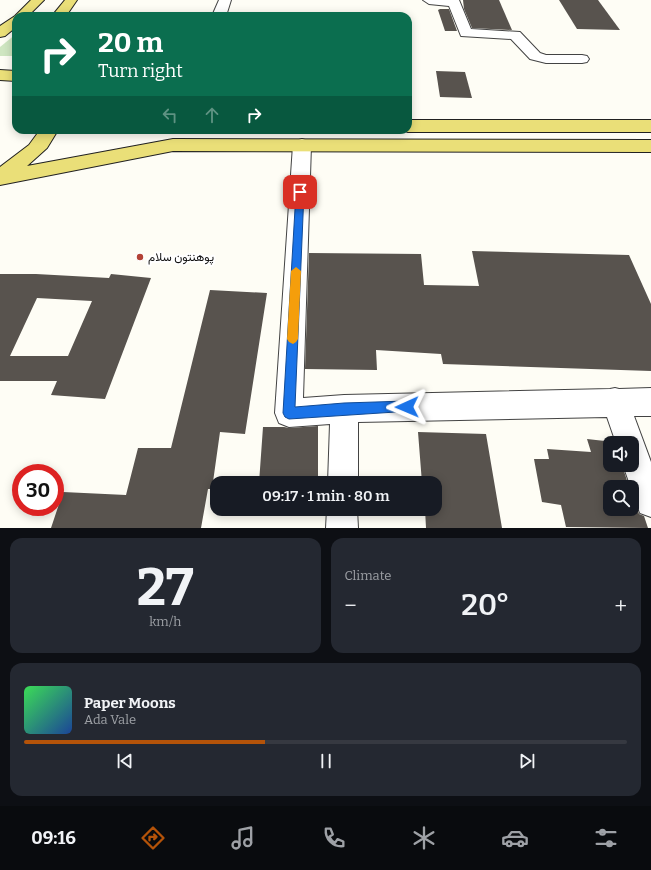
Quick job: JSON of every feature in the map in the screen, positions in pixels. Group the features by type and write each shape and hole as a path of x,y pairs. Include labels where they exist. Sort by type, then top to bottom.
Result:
{"main road":[{"path":"25,12 38,0"},
{"path":"61,12 71,0"},
{"path":"0,33 12,23"},
{"path":"0,75 12,76"},
{"path":"412,126 651,126"},
{"path":"0,177 26,158 47,134"},
{"path":"0,177 173,145 651,146"}],"street":[{"path":"220,12 225,0"},
{"path":"429,0 455,3 466,32 515,35 535,56 546,59 582,59"},
{"path":"302,145 289,413 344,408 615,401 651,402"},
{"path":"615,401 628,436"},
{"path":"343,476 344,408"},
{"path":"639,469 651,502"},
{"path":"342,516 342,528"}],"green space":[{"path":"12,37 12,56 0,56 0,47"}],"building":[{"path":"463,0 499,0 512,30 472,28 464,9"},
{"path":"559,0 598,0 620,30 577,29"},
{"path":"449,9 457,31 445,31 438,10"},
{"path":"436,71 465,72 472,98 440,97"},
{"path":"472,251 629,255 651,304 651,371 443,364 441,354 376,350 377,370 305,369 309,253 421,254 424,285 479,286"},
{"path":"0,274 36,274 109,278 111,274 151,278 105,399 51,395 57,381 0,381","holes":["37,298 92,301 68,356 10,356"]},
{"path":"210,290 267,293 245,434 220,432 214,476 210,476 210,489 208,489 201,528 51,528 55,516 64,516 64,492 126,495 138,448 171,448"},
{"path":"318,426 318,476 260,476 263,427 289,428"},
{"path":"418,432 486,434 502,528 426,528 425,516 442,516 442,476 421,476"},
{"path":"587,439 603,441 603,472 624,472 627,480 603,480 603,516 639,516 639,514 644,516 648,528 566,527 561,505 542,502 534,459 549,459 547,449 591,452"}],"slow traffic":[{"path":"293,339 296,271"}],"place":[{"name":"پوهنتون سلام","path":"140,257"}],"route":[{"path":"300,192 289,413 344,408 407,407"}]}
